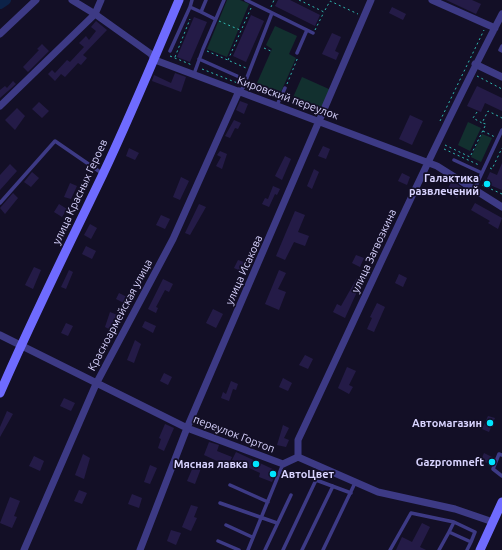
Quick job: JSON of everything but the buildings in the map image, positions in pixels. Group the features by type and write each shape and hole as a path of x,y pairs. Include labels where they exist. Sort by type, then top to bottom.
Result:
{"main road":[{"name":"улица Красных Героев","path":"0,393 20,345 103,174 155,60 178,0"},
{"path":"480,550 502,502"}],"street":[{"path":"0,34 36,0"},
{"name":"Кировский переулок","path":"72,0 95,14 151,54 155,60 438,166 502,207"},
{"path":"0,106 95,14 101,0"},
{"name":"улица Исакова","path":"140,550 187,428 371,0"},
{"path":"432,0 495,28"},
{"name":"улица Загвозкина","path":"298,457 298,440 428,162 475,64 502,14"},
{"path":"475,64 502,77"},
{"name":"Красноармейская улица","path":"24,550 96,384 173,239 239,91"},
{"name":"переулок Гортоп","path":"0,335 187,428 283,464 298,457"},
{"path":"298,457 378,492 455,510 493,522"}],"lane":[{"path":"170,51 192,0"},
{"path":"201,12 206,0"},
{"path":"194,75 202,49 224,0"},
{"path":"246,0 306,30 314,32"},
{"path":"190,7 215,19"},
{"path":"239,91 243,88 272,13"},
{"path":"296,53 306,30"},
{"path":"502,46 500,50 502,52"},
{"path":"199,59 246,80"},
{"path":"278,105 285,88"},
{"path":"474,190 502,130"},
{"path":"0,203 55,141 103,174"},
{"path":"454,160 482,173"},
{"path":"502,455 499,454 493,469 502,476"},
{"path":"248,550 260,517 268,502 283,464"},
{"path":"283,550 316,480 351,493"},
{"path":"323,550 356,482"},
{"path":"230,485 268,502"},
{"path":"302,550 333,486"},
{"path":"265,550 291,495"},
{"path":"220,503 277,523"},
{"path":"390,550 411,513 454,522 475,532 467,550"},
{"path":"439,550 454,522"},
{"path":"226,525 252,537"},
{"path":"448,532 471,542"},
{"path":"218,541 239,550"}],"path":[{"path":"299,0 324,12"},
{"path":"314,32 330,1 364,18"},
{"path":"228,60 253,3"},
{"path":"174,57 192,14"},
{"path":"215,19 241,30"},
{"path":"439,124 486,24"},
{"path":"259,46 273,52"},
{"path":"202,49 250,70"},
{"path":"285,88 300,54 296,53"},
{"path":"471,74 502,89"},
{"path":"482,122 488,111 502,118"},
{"path":"445,146 470,157 486,124 473,118 477,112"},
{"path":"482,131 498,138"},
{"path":"444,149 484,168 492,169 502,148"},
{"path":"480,184 502,194"}],"green space":[{"path":"227,0 240,0 249,4 227,57 207,49"},
{"path":"275,26 297,36 289,54 296,58 280,94 257,83 272,49 266,45"},
{"path":"302,77 331,90 320,115 291,102"},
{"path":"468,122 481,128 470,151 458,145"},
{"path":"482,134 492,138 481,162 471,157"}],"waterway":[{"path":"0,4 6,0"}],"place":[{"name":"Галактика развлечений","path":"487,184"},
{"name":"Автомагазин","path":"490,423"},
{"name":"Gazpromneft","path":"492,462"},
{"name":"Мясная лавка","path":"256,464"},
{"name":"АвтоЦвет","path":"273,474"}]}
